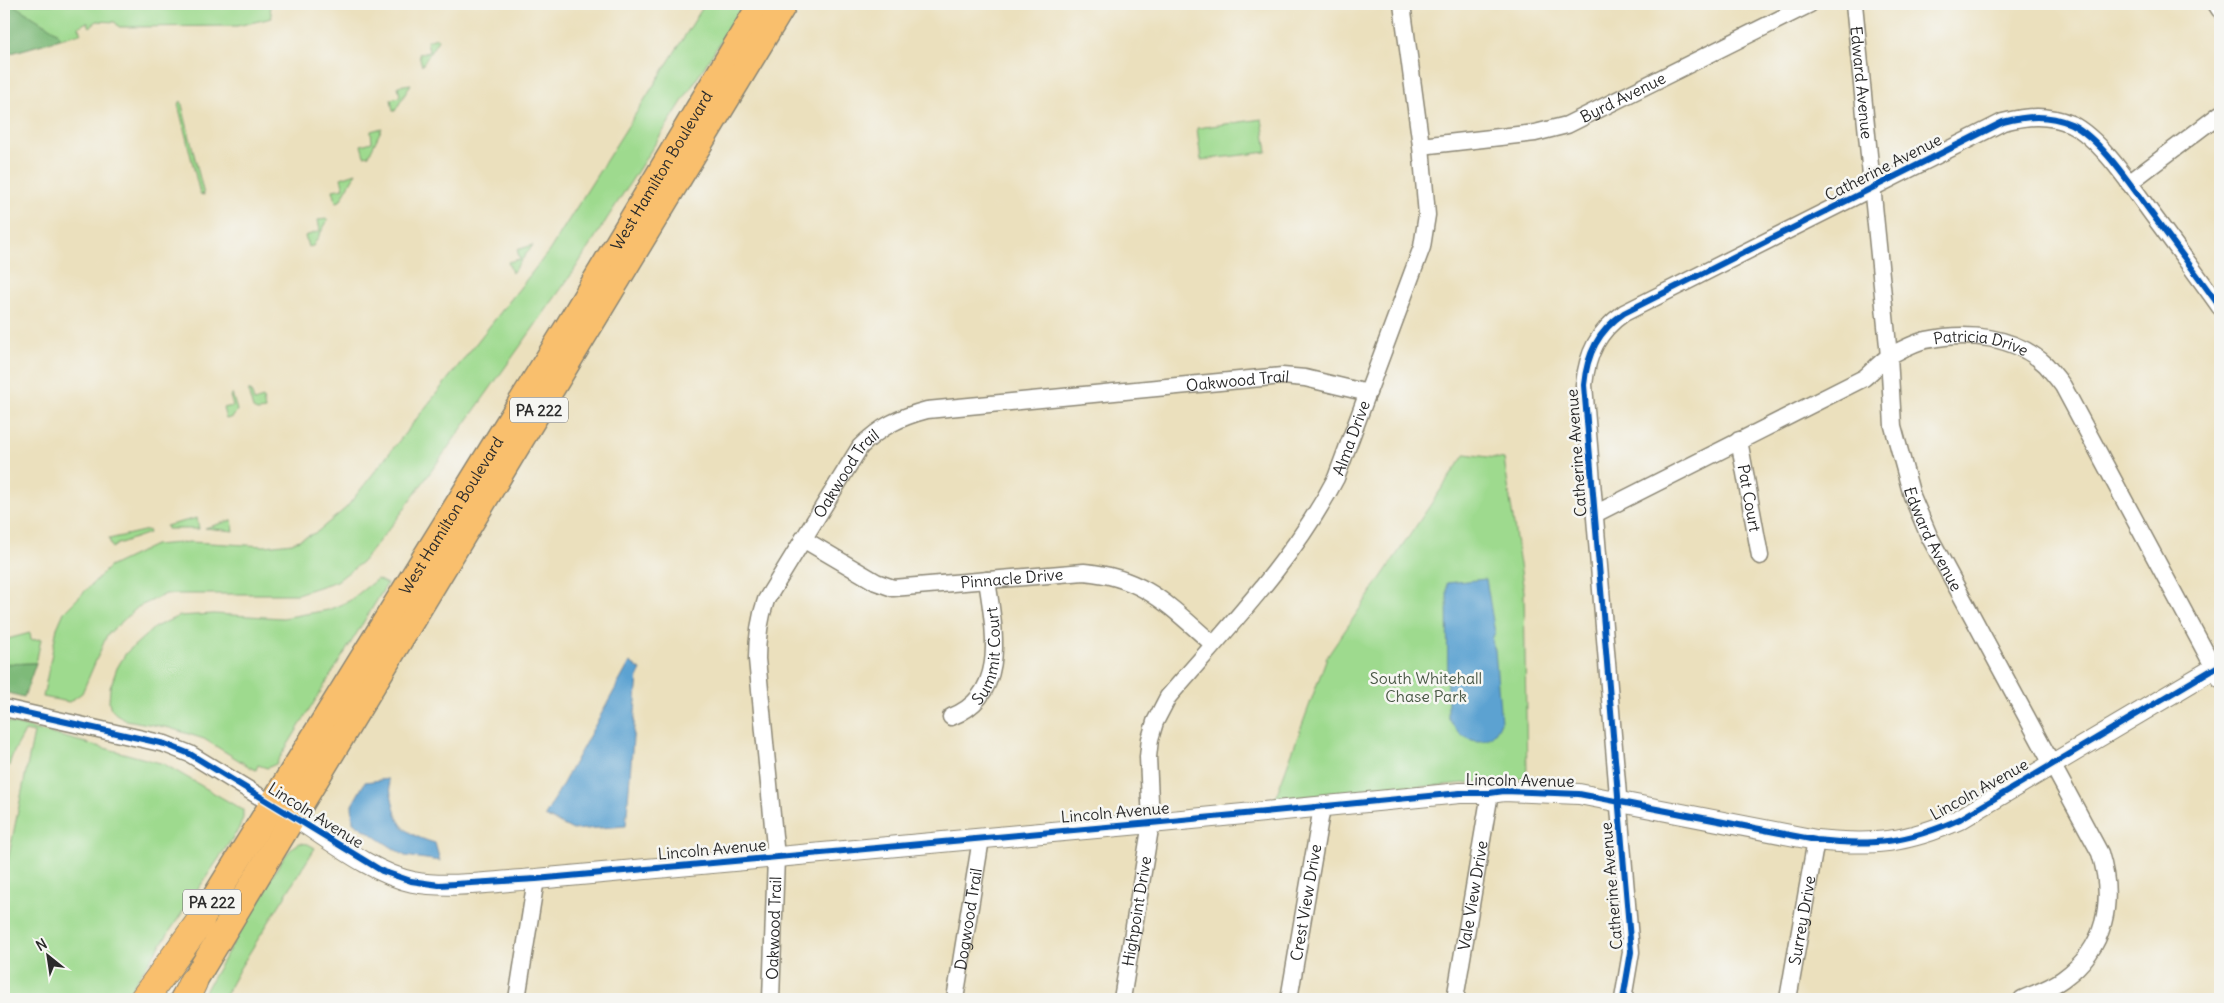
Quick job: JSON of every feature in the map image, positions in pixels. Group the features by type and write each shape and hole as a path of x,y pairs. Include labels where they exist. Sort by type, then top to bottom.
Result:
{"highway":[{"path":"144,999 200,922"}],"main road":[{"name":"West Hamilton Boulevard","path":"153,999 567,328 761,4"},
{"name":"West Hamilton Boulevard","path":"187,994 784,4"}],"street":[{"name":"Alma Drive","path":"1151,823 1148,757 1155,722 1168,698 1284,563 1319,512 1336,478 1426,232 1427,215 1421,146 1402,4"},
{"name":"Byrd Avenue","path":"1421,146 1535,133 1567,125 1810,4"},
{"name":"Edward Avenue","path":"1854,4 1889,356 1893,426 1912,496 1929,536 2100,853 2108,884 2108,903 2098,938 2077,968 2051,987 2022,999"},
{"path":"2216,4 2220,10"},
{"path":"2129,183 2220,114"},
{"name":"Catherine Avenue","path":"1623,999 1631,952 1584,386 1591,350 1600,335 1613,321 1624,313 2004,122 2023,117 2040,116 2062,121 2082,131 2094,140 2129,183 2220,307"},
{"name":"Patricia Drive","path":"1595,514 1864,378 1889,356 1925,340 1983,337 2001,340 2019,347 2047,366 2063,386 2219,671"},
{"name":"Oakwood Trail","path":"771,999 776,857 756,639 766,600 860,447 874,433 890,422 927,410 1282,376 1304,378 1368,393"},
{"name":"Pat Court","path":"1739,440 1760,556"},
{"name":"Pinnacle Drive","path":"803,538 876,582 893,588 1084,572 1106,574 1138,585 1157,596 1213,644"},
{"name":"Summit Court","path":"951,717 968,710 977,702 985,690 991,674 995,634 987,580"},
{"name":"Lincoln Avenue","path":"4,708 165,744 190,754 382,871 411,882 439,885 981,839 1460,793 1504,791 1579,794 1816,840 1875,844 1933,831 1960,819 2052,764 2219,671"},
{"name":"Vale View Drive","path":"1455,999 1490,793"},
{"name":"Crest View Drive","path":"1289,999 1322,807"},
{"name":"Highpoint Drive","path":"1122,999 1151,823"},
{"name":"Dogwood Trail","path":"955,999 981,839"},
{"name":"Surrey Drive","path":"1788,999 1816,840"},
{"path":"517,999 536,878"}],"green space":[{"path":"4,4 269,4 272,18 237,26 119,27 115,22 97,21 90,27 87,22 78,27 81,33 4,55"},
{"path":"4,4 12,4 57,32 60,39 4,55"},
{"path":"705,4 748,4 744,5 571,275 397,519 362,562 337,581 297,594 166,594 138,607 107,635 82,693 69,702 43,697 57,628 64,612 109,567 155,545 190,542 265,546 292,543 317,532 346,508 549,251"},
{"path":"437,38 438,40 422,66 419,54 429,52 427,41"},
{"path":"411,84 395,111 393,111 391,99 400,97 398,86"},
{"path":"181,101 204,195 200,194 178,104"},
{"path":"1262,119 1267,152 1201,160 1197,128"},
{"path":"382,128 369,155 364,156 361,145 372,142 371,131"},
{"path":"356,173 340,201 336,202 333,190 344,188 341,178"},
{"path":"327,219 313,246 308,247 305,236 320,231 318,220"},
{"path":"533,245 512,273 508,262 520,259 517,250"},
{"path":"248,391 251,391 254,401 263,398 265,410 257,411 253,409"},
{"path":"232,394 237,410 233,417 226,419 223,408 233,406 230,396"},
{"name":"South Whitehall Chase Park","path":"1465,454 1504,459 1524,591 1527,778 1275,799 1327,657"},
{"path":"197,518 199,529 167,529 166,526"},
{"path":"232,520 234,531 205,528"},
{"path":"148,530 149,533 112,548 109,539"},
{"path":"377,579 387,584 276,764 267,768 258,765 256,770 204,739 170,728 126,720 111,709 109,702 110,688 117,668 126,653 155,627 179,616 214,614 283,618 328,610 349,601"},
{"path":"30,633 31,640 41,639 36,663 4,664 4,640"},
{"path":"36,663 24,697 4,692 4,664"},
{"path":"4,721 164,764 243,810 243,818 238,830 124,999 4,999 4,879 34,733 25,731 9,766 4,765"},
{"path":"300,843 308,844 315,848 240,968 223,999 201,999 281,862 293,847"}],"water":[{"path":"1486,579 1495,633 1492,642 1495,650 1501,722 1496,732 1482,741 1466,737 1459,732 1448,716 1447,583"},
{"path":"630,662 641,670 638,676 626,826 573,830 545,816"},
{"path":"388,779 399,821 411,833 435,843 440,861 405,856 353,822 352,805 365,782"}],"cycle path":[{"path":"1623,999 1631,952 1584,385 1591,353 1607,327 1624,313 2003,122 2037,117 2045,117 2071,124 2082,131 2105,152 2220,307"},
{"path":"4,708 165,744 190,754 382,871 411,881 439,885 536,879 1460,793 1504,791 1579,794 1816,840 1855,843 1890,841 1923,833 1960,819 2220,665"}]}
